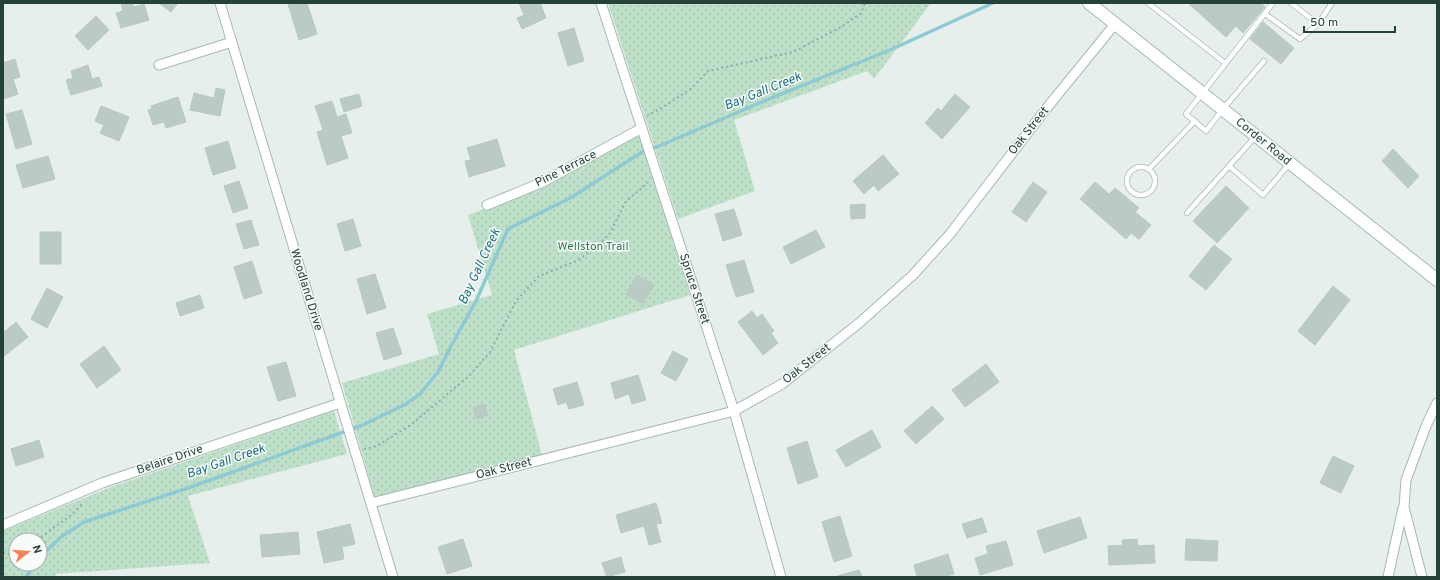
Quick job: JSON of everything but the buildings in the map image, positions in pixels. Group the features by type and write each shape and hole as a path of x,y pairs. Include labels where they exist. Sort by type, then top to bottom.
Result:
{"street":[{"name":"Woodland Drive","path":"220,3 393,577"},
{"name":"Spruce Street","path":"601,3 734,411 781,577"},
{"name":"Corder Road","path":"1094,4 1115,24 1437,280"},
{"name":"Oak Street","path":"371,503 734,411 782,384 858,324 913,275 950,234 1046,109 1115,24"},
{"path":"159,65 232,42"},
{"name":"Pine Terrace","path":"488,205 544,182 642,128"},
{"name":"Belaire Drive","path":"3,525 102,483 340,403"},
{"path":"1388,577 1404,507 1406,480 1426,426 1437,403"},
{"path":"1404,507 1422,577"}],"lane":[{"path":"1148,3 1225,63"},
{"path":"1264,61 1206,131 1186,114 1201,93 1274,3"},
{"path":"1291,3 1318,24"},
{"path":"1265,14 1300,39 1318,24 1332,3"},
{"path":"1149,169 1194,121"},
{"path":"1187,213 1256,136"},
{"path":"1229,166 1263,195 1290,163"},
{"path":"1139,167 1149,169 1155,180 1153,189 1142,195 1133,193 1127,185 1130,171 1139,167"}],"path":[{"path":"642,128 668,104 692,88 708,71 793,52 843,26 861,13 865,3"},
{"path":"355,452 377,446 412,424 470,374 490,352 516,302 539,276 579,260 609,235 626,201 657,176"},
{"path":"48,532 70,516 84,502"}],"green space":[{"path":"608,3 931,3 874,79 867,71 734,120 755,191 678,219"},
{"name":"Wellston Trail","path":"639,134 690,295 514,350 542,455 375,498 342,383 439,354 427,314 492,295 468,215 549,185"},
{"path":"334,411 347,454 188,496 210,563 55,574 56,577 3,577 3,531 111,487"}],"waterway":[{"name":"Bay Gall Creek","path":"48,549 61,537 84,522 188,488 363,425 406,404 420,394 438,372 476,301 508,229 572,197 642,152 890,50 993,3"},
{"name":"Bay Gall Creek","path":"26,577 29,572"}]}
